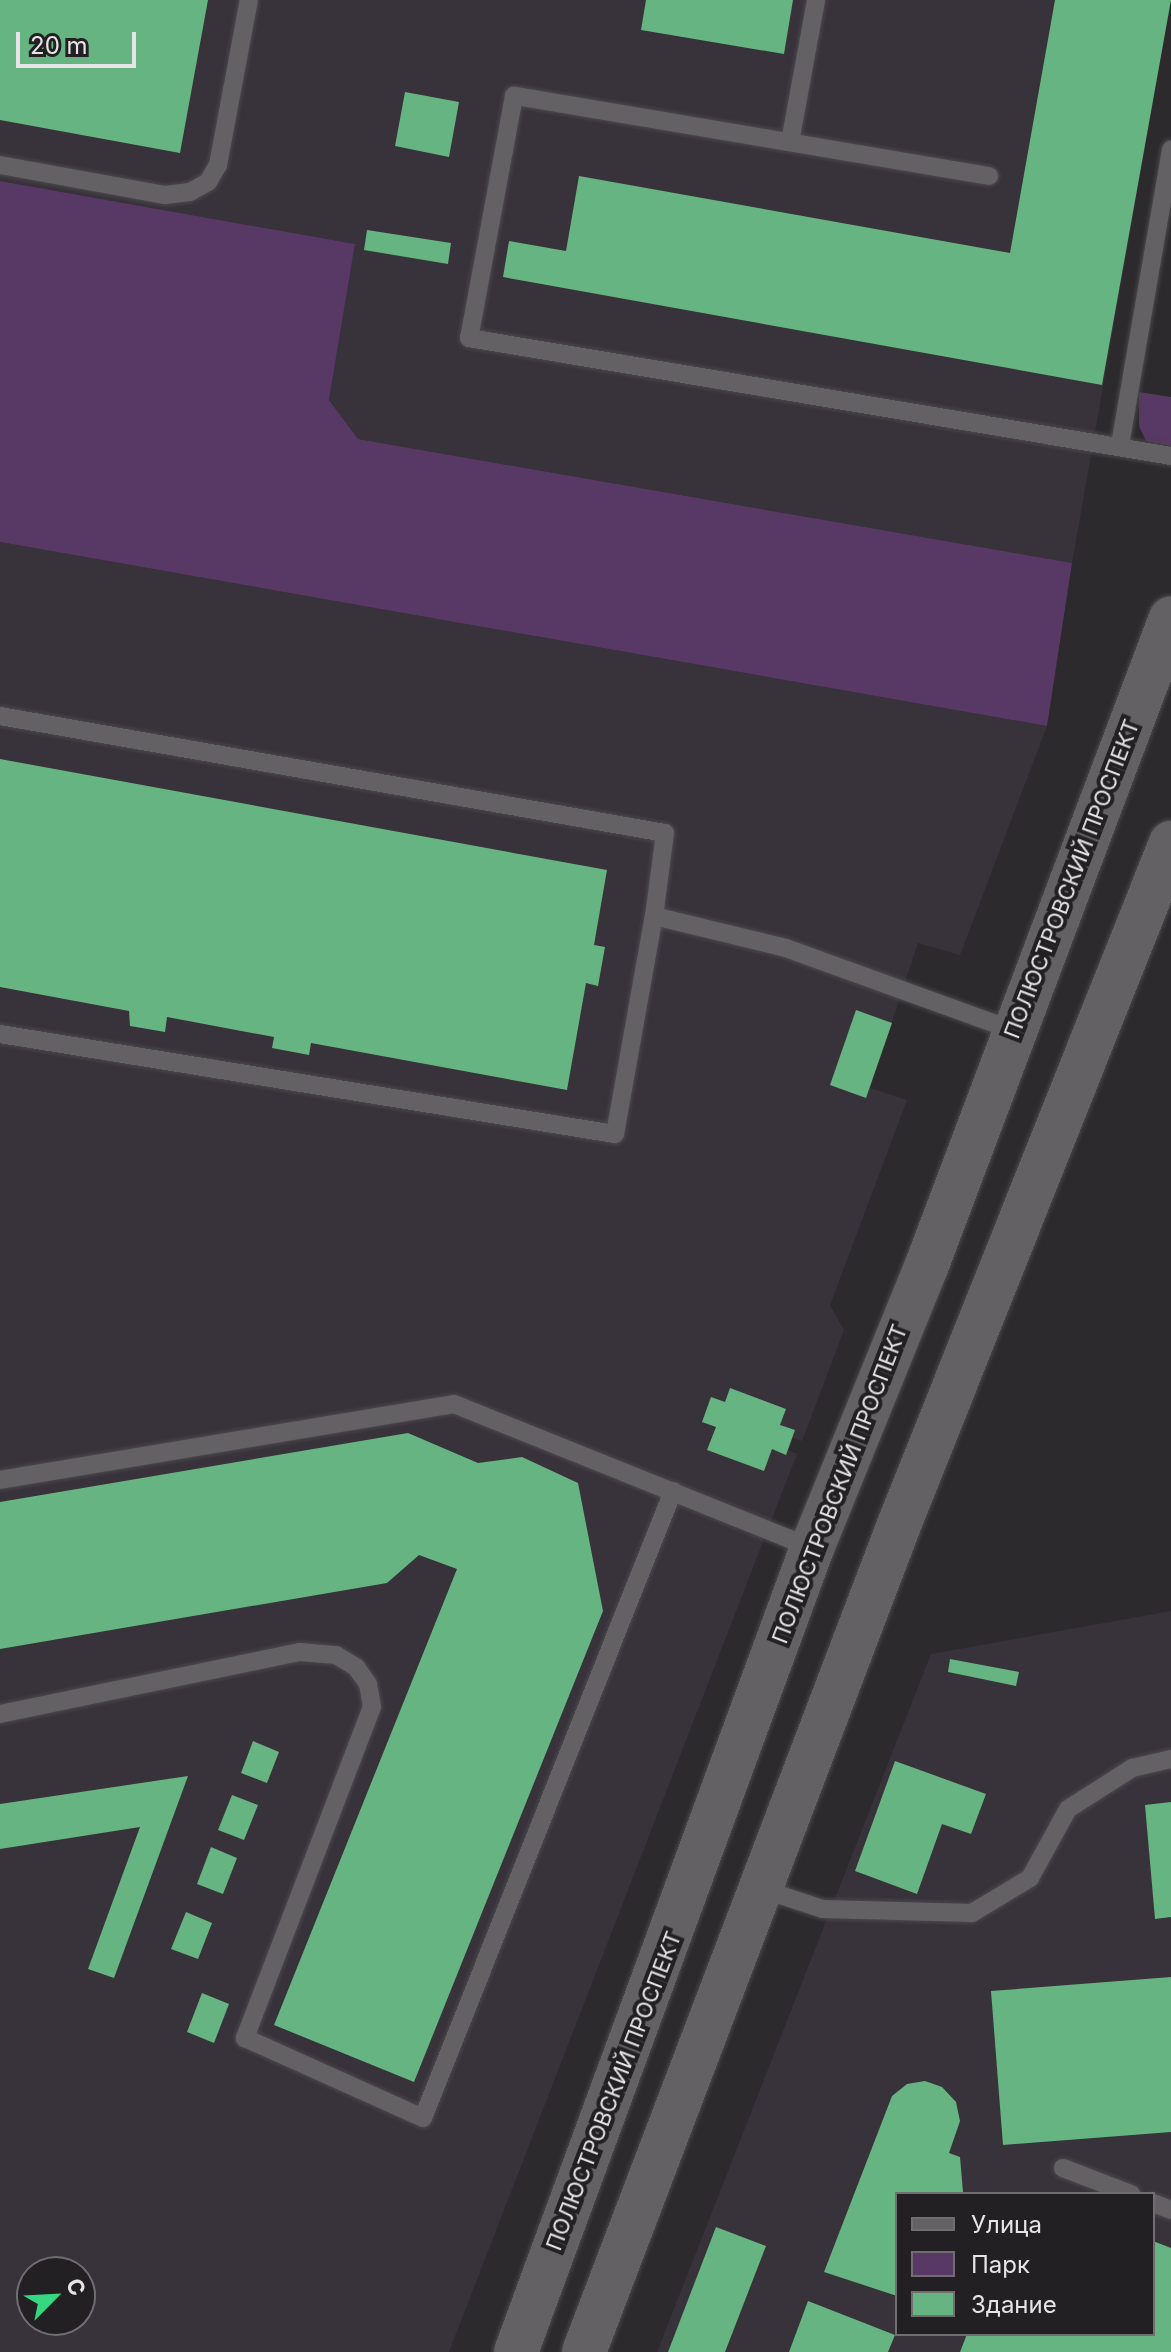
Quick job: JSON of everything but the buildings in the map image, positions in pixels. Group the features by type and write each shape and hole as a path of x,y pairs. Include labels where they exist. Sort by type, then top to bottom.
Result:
{"main road":[{"name":"ПОЛЮСТРОВСКИЙ ПРОСПЕКТ","path":"516,2352 812,1548 927,1265 1171,618"},
{"path":"584,2352 759,1888 1171,843"},
{"path":"927,1265 993,1288"}],"lane":[{"path":"0,165 165,195 190,192 208,182 218,165 249,0"},
{"path":"790,142 816,0"},
{"path":"989,176 514,96 469,338 1171,456"},
{"path":"1120,445 1171,149"},
{"path":"0,716 665,833 654,916 615,1134 0,1034"},
{"path":"654,916 786,948 1015,1031"},
{"path":"0,1480 454,1404 812,1548"},
{"path":"0,1714 300,1652 336,1655 356,1667 368,1684 372,1707 245,2038 423,2118 673,1491"},
{"path":"759,1888 823,1909 972,1913 1030,1878 1068,1809 1132,1768 1171,1759"},
{"path":"1063,2168 1126,2192"}],"shaded area":[{"path":"0,0 1171,0 1072,563 358,439 329,400 355,244 0,181"},
{"path":"0,542 1047,726 960,955 918,943 870,1088 907,1100 830,1305 844,1330 802,1441 793,1438 788,1450 797,1454 449,2352 0,2352"},
{"path":"1171,1611 1171,2352 657,2352 931,1654"}],"green space":[{"path":"0,181 355,244 329,400 358,439 1072,563 1047,726 0,542"},
{"path":"1139,392 1171,397 1171,446 1146,441 1139,426"}]}
